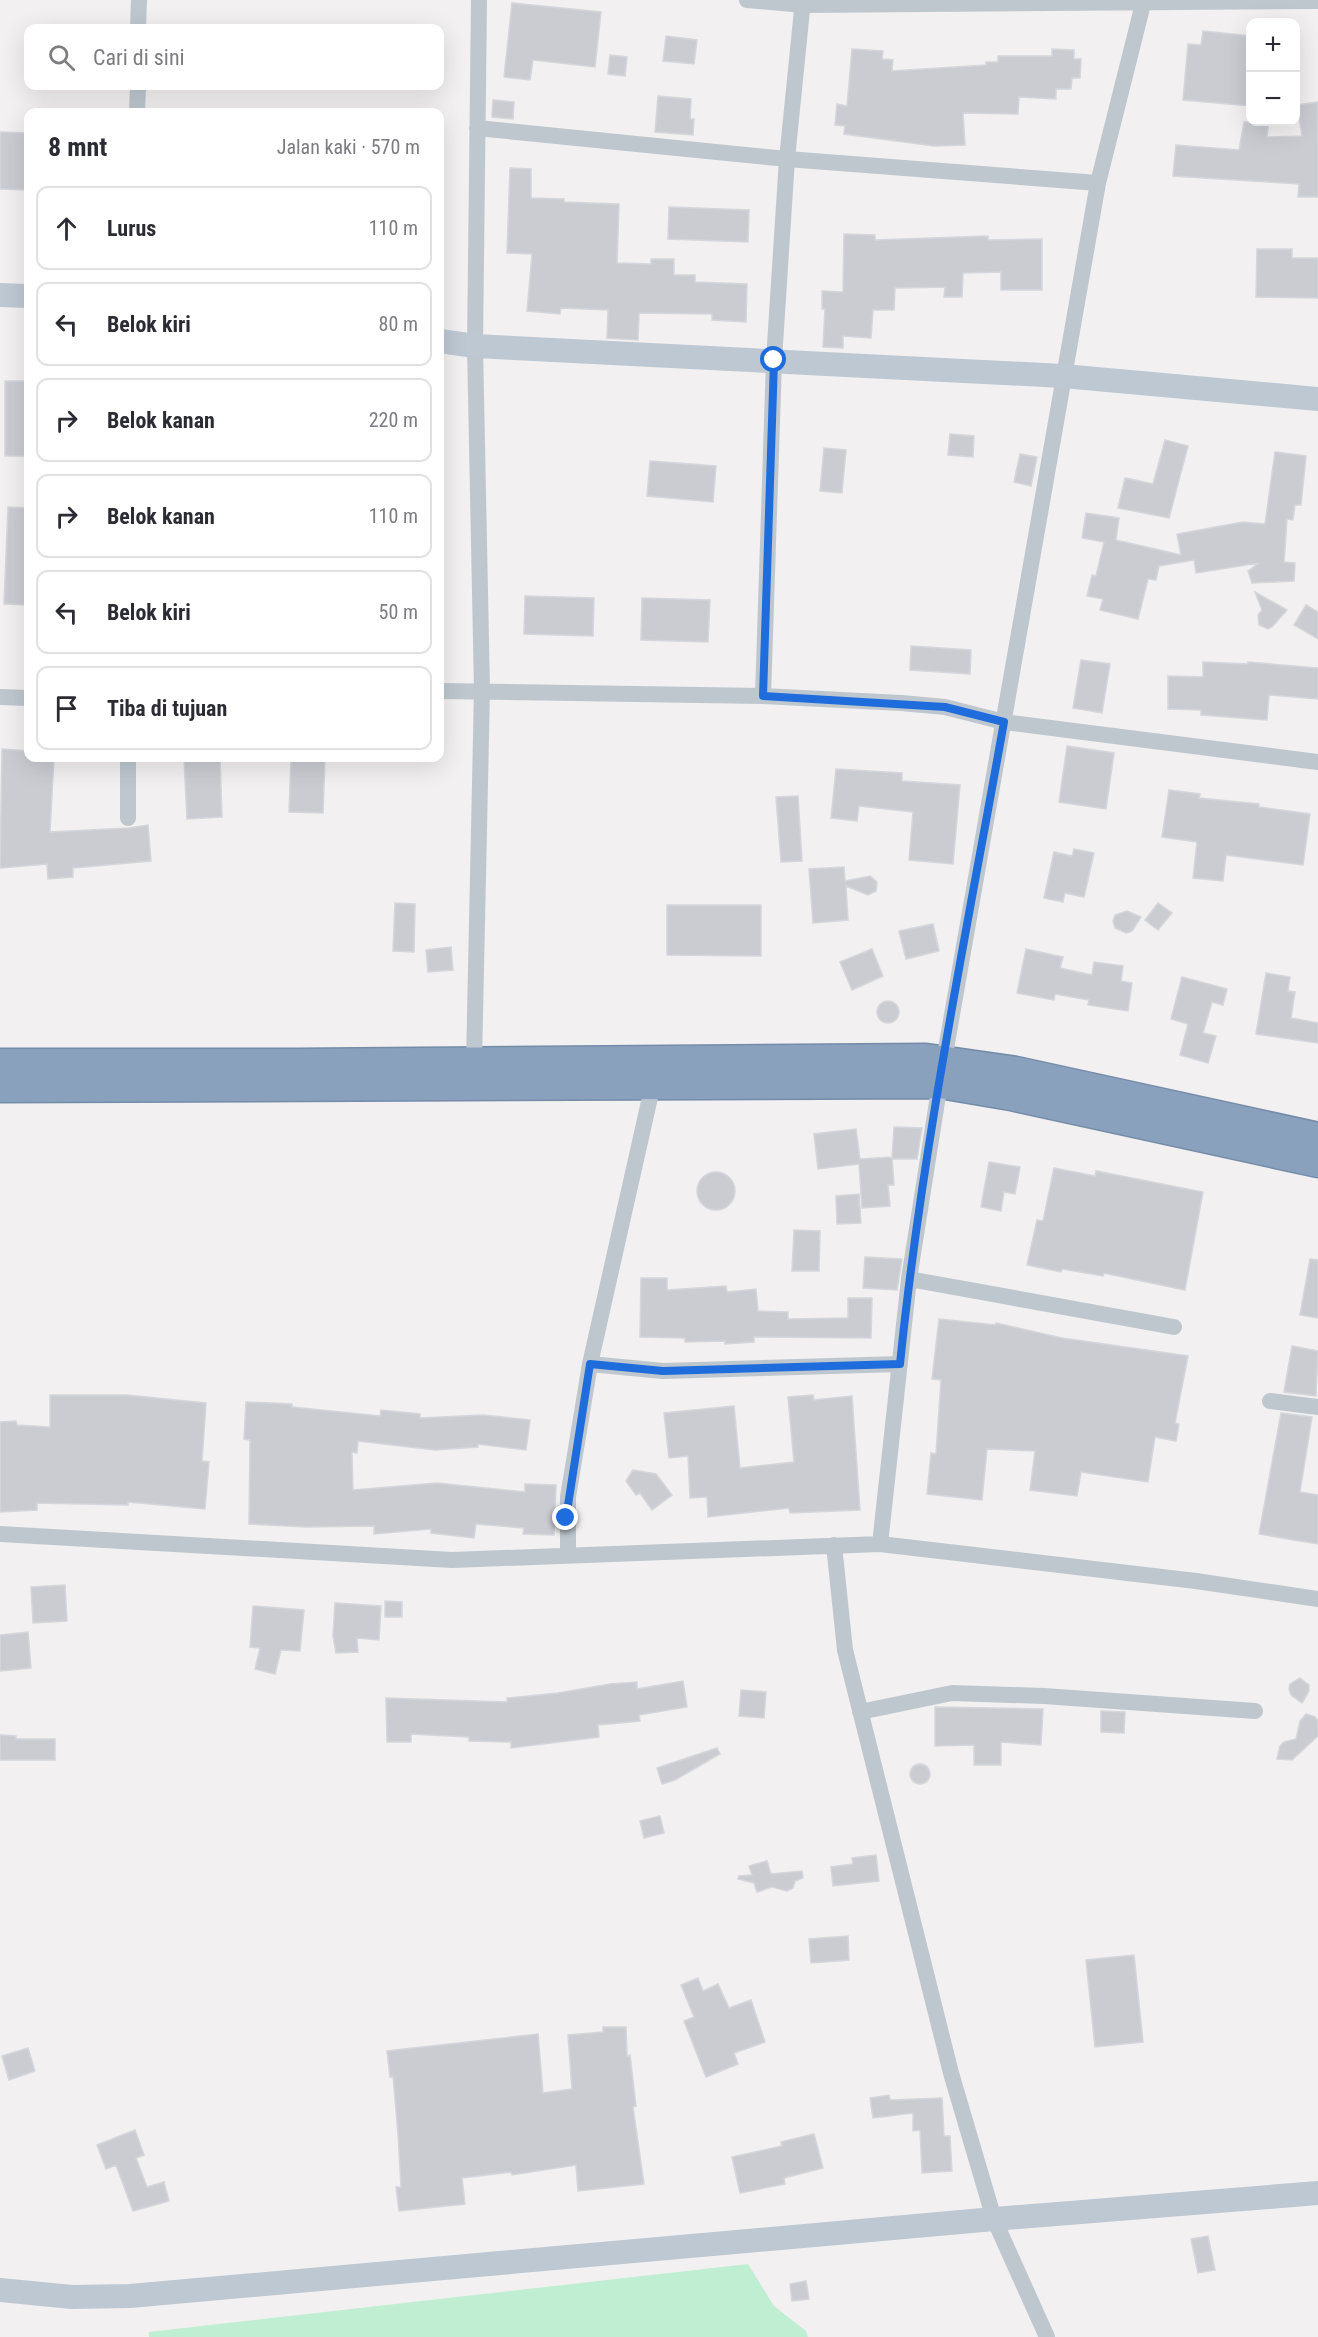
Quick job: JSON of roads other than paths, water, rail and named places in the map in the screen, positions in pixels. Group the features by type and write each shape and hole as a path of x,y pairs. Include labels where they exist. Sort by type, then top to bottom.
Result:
{"highway":[{"path":"0,1064 474,1062 1016,1072 1318,1138"},
{"path":"0,1087 653,1084 942,1071 1011,1095 1318,1162"}],"street":[{"path":"138,24 139,0"},
{"path":"474,1062 483,690 475,346 479,0"},
{"path":"747,0 803,2 1318,1"},
{"path":"880,1544 909,1279 942,1071 1098,183 1144,0"},
{"path":"763,696 774,360 787,159 803,2"},
{"path":"137,108 138,90"},
{"path":"477,128 787,159 1098,183"},
{"path":"0,294 24,296"},
{"path":"444,342 475,346 1063,376 1318,399"},
{"path":"444,691 763,696 945,707 1004,722 1318,762"},
{"path":"0,697 24,698"},
{"path":"128,762 128,818"},
{"path":"568,1555 568,1497 590,1364 653,1084"},
{"path":"909,1279 1174,1326"},
{"path":"590,1364 663,1371 900,1364"},
{"path":"1270,1401 1318,1407"},
{"path":"0,1534 413,1559 880,1544 1196,1581 1318,1599"},
{"path":"834,1545 845,1650 951,2073 994,2219 1047,2337"},
{"path":"860,1712 952,1693 1044,1696 1255,1711"},
{"path":"0,2290 72,2297 130,2296 994,2219 1318,2193"}]}
